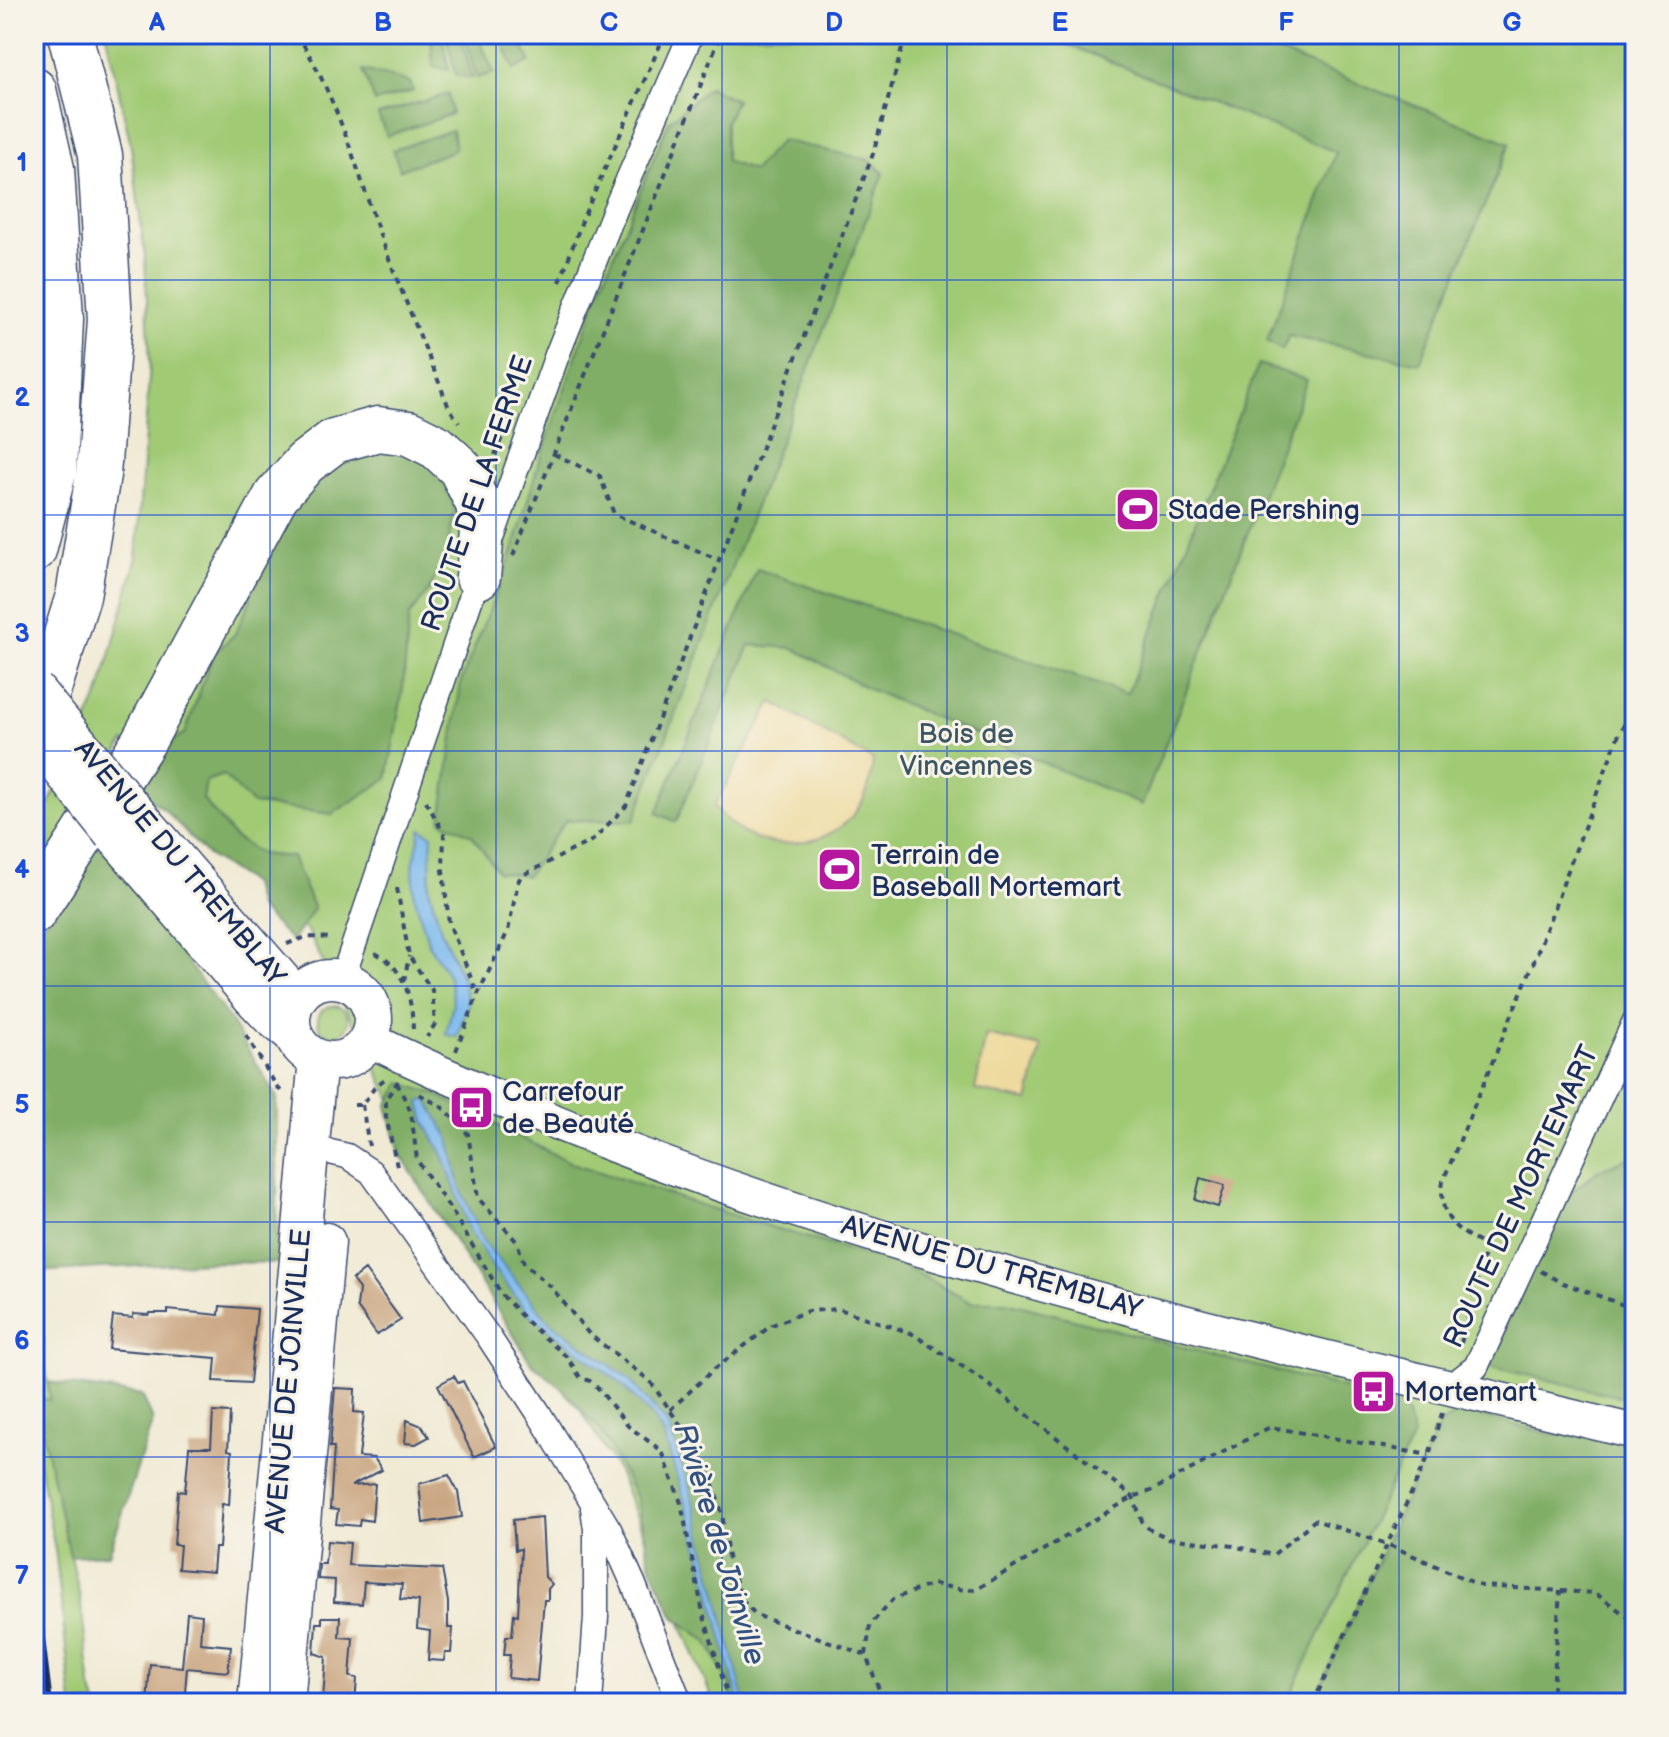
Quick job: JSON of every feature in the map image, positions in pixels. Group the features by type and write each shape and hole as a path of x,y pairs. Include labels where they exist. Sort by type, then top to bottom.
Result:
{"highway":[{"path":"34,736 78,596 98,475 110,320 100,155 70,34"},
{"path":"34,90 52,169 61,319 54,472 34,550"},
{"path":"34,912 143,742 276,496 305,463 334,441 378,429 409,433 437,447 460,468 478,504 482,531 494,568"}],"main road":[{"name":"AVENUE DU TREMBLAY","path":"34,689 122,820"},
{"name":"AVENUE DU TREMBLAY","path":"34,736 122,820 324,1038 446,1074 514,1107 712,1181 1010,1276 1635,1432"},
{"path":"321,980 342,980 362,992 369,1003 372,1027 324,1038 312,984 321,980"},
{"name":"AVENUE DE JOINVILLE","path":"285,1703 337,1150 324,1038"},
{"name":"AVENUE DE JOINVILLE","path":"257,1703 337,1150"}],"street":[{"name":"ROUTE DE LA FERME","path":"342,980 494,568 557,355 614,212 691,34"},
{"name":"ROUTE DE MORTEMART","path":"1450,1387 1476,1367 1635,1021"},
{"path":"337,1150 371,1172 513,1374 610,1531 680,1703"},
{"path":"590,1703 596,1617 596,1529 592,1506"},
{"path":"596,1617 602,1596 607,1590 619,1586 644,1617"}],"path":[{"path":"297,34 309,53 358,165 367,197 449,408 466,432"},
{"path":"494,568 554,454 721,34"},
{"path":"446,1074 478,994 508,931 521,876 593,840 626,806 873,154 906,34"},
{"path":"554,454 600,476 614,514 719,560"},
{"path":"495,455 508,458"},
{"path":"1313,1703 1429,1455 1486,1246 1460,1232 1446,1213 1441,1199 1443,1181 1533,964 1619,734 1635,706"},
{"path":"420,813 425,799 442,828 449,923 478,994"},
{"path":"396,883 409,956 404,982"},
{"path":"282,947 306,937 334,938"},
{"path":"368,950 393,966 404,982 412,1010 413,1033"},
{"path":"409,956 432,990 435,1024"},
{"path":"242,1029 277,1087 287,1096"},
{"path":"337,1150 375,1087 388,1077 407,1088"},
{"path":"397,1083 411,1112 417,1160 502,1295 567,1357 580,1377 598,1388 628,1426 662,1451 681,1503 703,1613 730,1703"},
{"path":"416,1092 442,1107 468,1134 478,1198 517,1242 524,1263 551,1287 589,1334 650,1381 705,1461 722,1513 728,1557 742,1600 756,1615 866,1655"},
{"path":"354,1105 362,1105"},
{"path":"1525,1261 1560,1282 1635,1309"},
{"path":"670,1410 714,1369 772,1325 808,1311 839,1309 911,1333 980,1378 1133,1497 1142,1521 1149,1529 1168,1538 1233,1546 1273,1555 1315,1520 1387,1544 1481,1586 1595,1593 1635,1622"},
{"path":"884,1703 866,1655 870,1625 893,1599 933,1584 964,1590 977,1589 1133,1497 1151,1491 1270,1427 1429,1455"},
{"path":"1552,1703 1560,1591"}],"green space":[{"name":"Bois de Vincennes","path":"106,34 1635,34 1635,1703 714,1703 617,1469 400,1117 308,932 124,742 34,892 34,836 99,695 136,561 150,364 145,257 131,146"},
{"path":"431,34 441,34 449,70 433,67"},
{"path":"446,34 460,34 473,78 456,75"},
{"path":"464,34 477,34 494,73 477,78"},
{"path":"500,34 517,34 530,61 514,70"},
{"path":"1041,34 1233,34 1510,143 1420,363 1289,336 1282,350 1267,341 1336,152"},
{"path":"363,70 410,82 413,91 375,102"},
{"path":"709,87 736,100 726,122 726,161 753,171 781,140 869,160 884,173 634,821 566,820 527,876 498,872 472,835 441,821 461,681 513,551 536,472 596,299 669,121"},
{"path":"448,94 452,114 387,136 378,115"},
{"path":"452,130 455,150 400,170 393,150"},
{"path":"1259,364 1307,380 1142,805 871,690 793,648 750,645 676,822 657,813 757,569 1127,694"},
{"path":"392,444 443,474 455,508 446,556 429,590 409,616 403,688 387,779 332,814 253,804 223,775 206,781 203,799 234,837 261,854 292,857 314,909 292,941 258,908 252,884 206,854 163,808 149,799 130,768 185,733 213,654 235,634 251,599 244,576 305,476 346,457"},
{"path":"95,845 104,850 230,1020 277,1097 277,1263 210,1262 34,1272 34,937"},
{"path":"333,1006 344,1010 348,1021 344,1032 333,1036 322,1032 318,1021 322,1010"},
{"path":"401,1083 437,1095 569,1162 750,1221 904,1266 970,1302 1006,1302 1402,1403 1414,1434 1287,1703 731,1703 731,1686 707,1641 674,1617 650,1564 637,1499 602,1432 558,1385 531,1363 400,1154 387,1106"},
{"path":"1629,1158 1635,1161 1635,1400 1488,1366 1559,1202 1600,1169"},
{"path":"34,1276 50,1400 36,1398 80,1597 91,1687 96,1703 72,1703 56,1556 34,1436"},
{"path":"48,1382 142,1395 153,1420 109,1554 70,1556 35,1398 50,1400"},
{"path":"1462,1411 1549,1434 1626,1438 1635,1442 1635,1703 1313,1703 1439,1425"}],"sand":[{"path":"772,702 873,760 867,792 853,816 841,827 811,841 762,841 737,829 714,806"},
{"path":"986,1035 1041,1047 1028,1101 975,1090"}],"water":[{"path":"421,829 432,835 429,889 441,930 463,980 468,1004 457,1037 446,1034 453,1004 452,992 448,975 429,945 414,895 413,866"},
{"path":"428,1101 449,1138 460,1187 483,1241 549,1321 629,1379 667,1423 689,1486 745,1703 739,1703 700,1552 664,1435 652,1416 619,1382 531,1316 494,1269 470,1232 444,1157 425,1122 420,1103"}],"building":[{"path":"1200,1178 1225,1185 1218,1207 1195,1200"},
{"path":"365,1270 401,1320 377,1335 357,1307 359,1289 352,1280"},
{"path":"220,1306 257,1309 250,1383 214,1381 216,1358 109,1349 113,1316 133,1318 133,1314 168,1313 168,1310 219,1315"},
{"path":"454,1376 458,1383 463,1381 496,1447 474,1457 438,1385"},
{"path":"335,1388 355,1389 354,1412 364,1413 359,1457 374,1458 382,1470 351,1486 375,1484 372,1521 360,1519 359,1526 336,1524 338,1510 330,1509 334,1447 330,1447"},
{"path":"213,1412 230,1413 228,1450 232,1451 229,1505 222,1504 219,1548 215,1548 213,1572 178,1569 180,1545 174,1545 178,1491 185,1492 189,1447 211,1447"},
{"path":"407,1420 422,1426 429,1437 416,1444 405,1443"},
{"path":"449,1475 458,1492 462,1517 423,1523 419,1484"},
{"path":"542,1517 545,1577 552,1584 548,1589 548,1600 544,1600 537,1681 508,1678 510,1655 504,1655 506,1636 512,1636 514,1614 518,1615 521,1549 515,1550 513,1520"},
{"path":"327,1541 350,1543 348,1565 442,1569 448,1602 448,1628 453,1628 451,1653 445,1653 444,1661 428,1660 430,1631 417,1629 419,1601 400,1599 402,1584 364,1582 362,1604 334,1602 335,1580 318,1579 319,1564 325,1564"},
{"path":"187,1613 202,1615 200,1643 231,1646 228,1672 187,1668 184,1703 147,1703 150,1664 182,1667"},
{"path":"322,1617 340,1617 339,1637 353,1638 350,1677 357,1678 355,1703 323,1700 326,1657 314,1653 316,1623 322,1623"}],"railway":[{"path":"34,1572 50,1703"}],"place":[{"name":"Stade Pershing","path":"1137,509"},
{"name":"Terrain de Baseball Mortemart","path":"840,870"},
{"name":"Carrefour de Beauté","path":"471,1107"},
{"name":"Mortemart","path":"1373,1391"}],"water label":[{"name":"Rivière de Joinville","path":"720,1544"}]}
